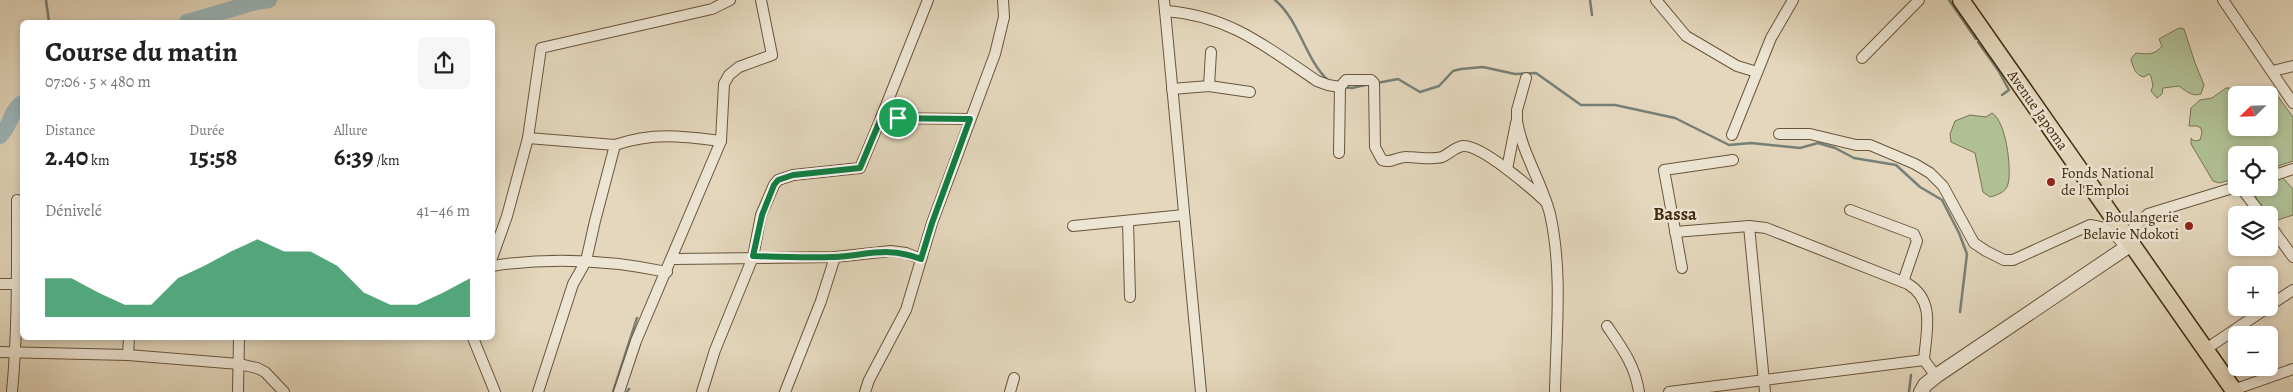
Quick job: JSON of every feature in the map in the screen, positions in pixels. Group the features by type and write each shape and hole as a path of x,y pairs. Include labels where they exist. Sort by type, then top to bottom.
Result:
{"main road":[{"name":"Avenue Japoma","path":"1961,0 2128,242 2206,349 2234,391"}],"street":[{"path":"495,250 507,216 528,138 541,48 712,9 730,0"},
{"path":"619,392 636,341 673,259 721,141 724,84 729,75 749,62 772,55 762,0"},
{"path":"702,392 715,350 753,256 762,215 774,185 778,180 793,175 860,168 928,0"},
{"path":"865,392 869,380 906,310 932,223 995,54 1004,17 1003,0"},
{"path":"1164,0 1201,392"},
{"path":"1656,0 1686,36 1738,66 1756,72"},
{"path":"1732,135 1771,38 1793,0"},
{"path":"1862,58 1919,0"},
{"path":"2224,0 2293,103"},
{"path":"1165,11 1191,14 1236,28 1318,81 1328,86 1340,87"},
{"path":"1209,86 1211,52"},
{"path":"2273,72 2293,66"},
{"path":"1507,169 1516,125 1517,110 1526,78"},
{"path":"1339,153 1340,87 1346,80 1373,81 1375,147 1382,160 1391,162 1403,156 1440,157 1464,146 1470,147 1507,169 1546,202"},
{"path":"1172,89 1209,86 1250,92"},
{"path":"1517,110 1518,130 1546,202 1552,224 1557,283 1555,392"},
{"path":"881,118 970,119"},
{"path":"1779,134 1810,134 1856,145 1870,146 1915,164 1930,173 1942,186 1974,243 1986,252 2004,260 2012,260 2090,225 2103,226 2128,242"},
{"path":"528,138 615,145 636,138 670,135 721,141"},
{"path":"538,392 573,284 586,261 594,221 615,145"},
{"path":"1682,268 1664,170 1733,160"},
{"path":"2278,174 2293,169"},
{"path":"1921,392 1925,385 1936,376 2128,242 2148,214 2228,190"},
{"path":"2247,196 2255,206"},
{"path":"12,392 16,352 18,284 17,200"},
{"path":"1850,210 1914,234 1917,237 1903,282"},
{"path":"1073,226 1184,216"},
{"path":"1128,221 1130,297"},
{"path":"1675,232 1749,226 1779,233 1917,289 1927,305 1924,360 1936,376"},
{"path":"1749,226 1765,392"},
{"path":"2278,236 2293,257"},
{"path":"673,259 753,256 834,257 891,251 906,253 921,259"},
{"path":"785,392 821,301 834,257"},
{"path":"495,266 586,261 667,272"},
{"path":"0,284 18,284"},
{"path":"2278,300 2293,290"},
{"path":"2206,349 2255,316"},
{"path":"1607,326 1628,357 1637,376 1640,392"},
{"path":"128,354 129,340"},
{"path":"238,392 239,340"},
{"path":"474,340 495,392"},
{"path":"0,352 128,354 239,364 257,368 264,372 284,392"},
{"path":"1669,392 1924,360"},
{"path":"2234,391 2293,369"},
{"path":"1010,392 1014,378"}],"green space":[{"path":"2179,28 2184,29 2204,85 2201,94 2198,95 2189,93 2179,86 2163,88 2162,94 2157,98 2151,91 2153,86 2151,76 2149,74 2144,77 2136,73 2131,59 2136,53 2150,54 2156,51 2162,46 2159,39"},
{"path":"2228,88 2228,136 2278,136 2278,96 2293,117 2293,161 2278,166 2278,146 2228,146 2228,181 2219,183 2213,181 2191,144 2191,138 2194,141 2200,140 2201,128 2189,126 2191,108 2200,100 2212,98"},
{"path":"1992,113 2001,125 2007,146 2009,177 2004,191 1990,197 1983,192 1975,153 1951,142 1950,134 1955,121 1970,115 1986,117"},
{"path":"2282,177 2293,189 2293,215 2278,220 2278,206 2262,206 2255,196 2278,196 2278,178"}],"waterway":[{"path":"46,0 49,20"},
{"path":"194,20 269,0"},
{"path":"1275,0 1291,19 1314,62 1329,81"},
{"path":"1590,0 1592,15"},
{"path":"1949,0 1976,39"},
{"path":"1978,42 1998,70 2009,90 2002,95"},
{"path":"1377,83 1398,79 1420,92 1439,86 1453,71 1461,69 1483,67 1515,74 1536,73 1581,105 1615,105 1675,118 1729,145 1751,143 1800,148 1818,143 1835,148 1854,158 1896,165 1920,187 1942,200 1959,233 1967,254 1960,312"},
{"path":"1343,87 1352,88 1370,84"},
{"path":"0,136 20,104"},
{"path":"0,125 1,135"},
{"path":"613,392 637,318"},
{"path":"1909,392 1911,375"}],"place":[{"name":"Fonds National de l'Emploi","path":"2051,182"},
{"name":"Boulangerie Belavie Ndokoti","path":"2189,226"}],"district":[{"name":"Bassa","path":"1675,214"}],"route":[{"path":"881,118 898,118 970,119 932,223 921,259 900,251 834,257 753,256 762,215 774,185 778,180 793,175 860,168 881,118"}]}
